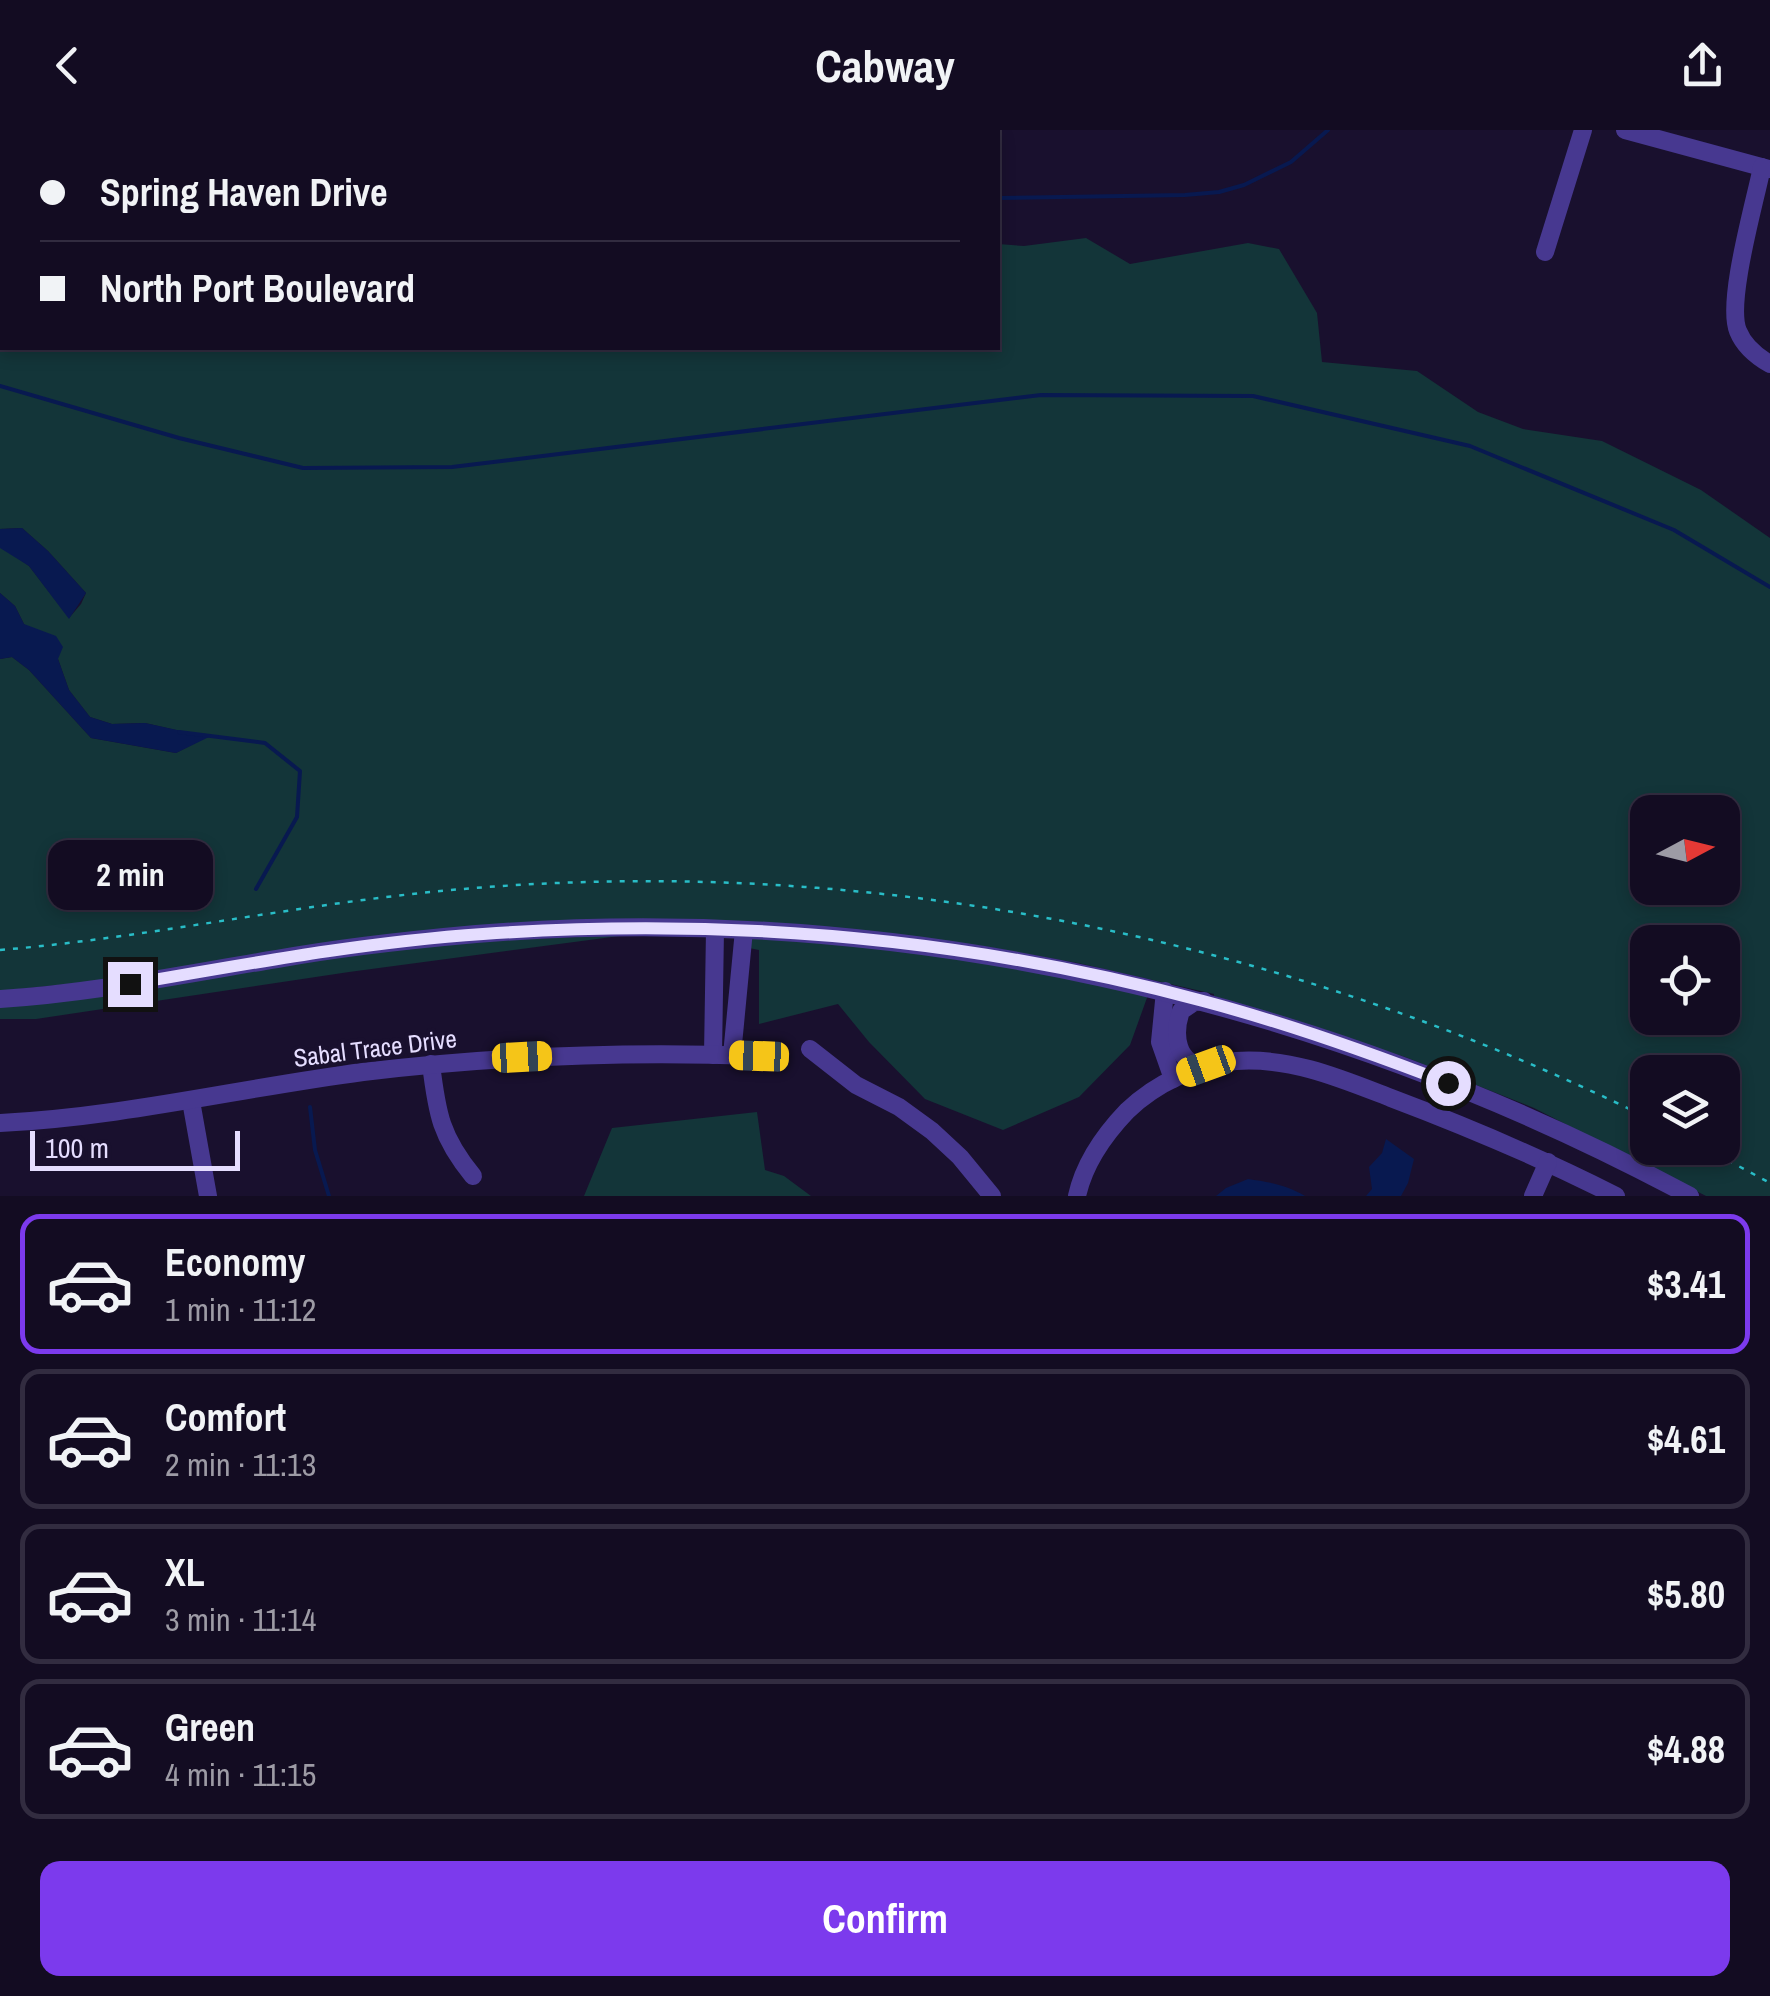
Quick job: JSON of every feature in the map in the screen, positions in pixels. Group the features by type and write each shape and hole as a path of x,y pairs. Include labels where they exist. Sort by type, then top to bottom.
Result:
{"street":[{"path":"1545,252 1584,130"},
{"path":"1625,130 1766,168 1734,302 1734,318 1746,346 1770,364"},
{"path":"0,999 94,990 323,951 426,938 674,928 810,933 981,953 1076,970 1206,1001 1394,1062 1474,1093 1570,1135 1690,1196"},
{"path":"715,930 714,1009 722,1055"},
{"path":"722,1055 737,1009 744,930"},
{"path":"1165,991 1160,1042 1173,1080"},
{"path":"1206,1001 1186,1006 1178,1020 1176,1035 1183,1058 1189,1064 1206,1066 1248,1060 1300,1066 1438,1116 1548,1162 1616,1196"},
{"path":"714,1009 737,1009"},
{"path":"810,1049 847,1079 899,1106 932,1131 992,1196"},
{"name":"Sabal Trace Drive","path":"0,1123 98,1115 431,1064 566,1055 759,1056"},
{"path":"431,1064 439,1120 456,1154 474,1176"},
{"path":"1078,1196 1087,1168 1109,1132 1134,1105 1173,1080 1206,1066"},
{"path":"191,1101 208,1196"},
{"path":"1533,1196 1548,1162"}],"path":[{"path":"1737,1165 1770,1183"}],"green space":[{"path":"1086,238 1130,264 1248,243 1279,249 1317,313 1322,362 1417,371 1478,412 1523,429 1602,441 1701,490 1770,538 1770,1196 1706,1196 1645,1165 1740,1165 1740,1055 1630,1055 1630,1157 1534,1108 1405,1057 1214,994 983,946 803,925 674,921 0,991 0,659 12,657 29,670 91,738 176,753 207,737 145,723 112,724 90,717 69,690 58,659 0,593 2,547 29,566 69,618 86,593 22,528 0,529 0,350 1000,350 1000,244 1024,246"},
{"path":"627,935 36,1019 0,1019 0,1006 339,956 481,941"},
{"path":"751,938 980,960 1148,995 1130,1045 1079,1097 1003,1130 925,1099 838,1004 759,1024 759,950 749,948"},
{"path":"757,1112 765,1170 784,1176 811,1196 584,1196 612,1128"}],"shaded area":[{"path":"22,528 86,593 69,619 29,566 0,548 0,529"},
{"path":"0,593 15,606 24,624 56,636 63,647 58,659 69,690 90,717 112,724 145,723 209,737 176,753 91,738 29,670 12,657 0,659"},
{"path":"1386,1139 1414,1159 1408,1183 1401,1196 1366,1196 1372,1189 1369,1167 1382,1153"},
{"path":"1248,1179 1278,1184 1305,1196 1216,1196"}],"waterway":[{"path":"1000,198 1219,192 1244,185 1291,162 1328,130"},
{"path":"0,386 179,438 303,468 452,467 1041,395 1253,396 1470,446 1674,530 1770,587"},
{"path":"179,732 265,743 300,771 297,817 256,889"},
{"path":"310,1107 315,1150 329,1196"}],"route":[{"path":"130,984 338,949 481,934 612,928 810,933 981,953 1076,970 1206,1001 1448,1083"}]}
